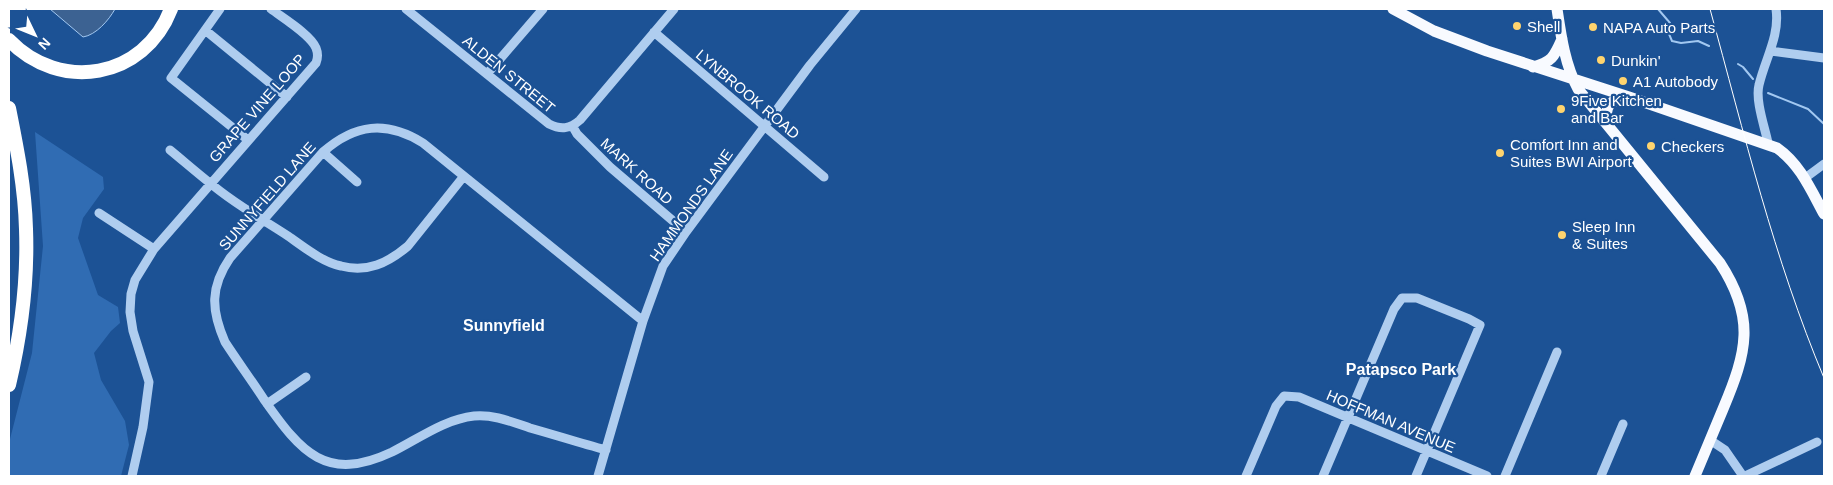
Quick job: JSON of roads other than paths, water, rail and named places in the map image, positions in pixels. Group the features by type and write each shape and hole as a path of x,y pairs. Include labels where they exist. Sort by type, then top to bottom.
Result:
{"highway":[{"path":"9,40 26,55 48,67 75,73 97,72 124,62 147,45 157,34 171,9"},
{"path":"9,108 19,159 26,230 24,296 9,385"}],"main road":[{"path":"1393,9 1434,31 1532,67 1629,97 1768,144 1788,155 1805,178 1824,214"},
{"path":"1557,9 1572,79 1578,89 1720,263 1730,278 1736,292 1744,322 1742,358 1695,476"},
{"path":"1532,67 1550,61 1562,39"},
{"path":"1606,123 1608,105 1616,99 1629,97"}],"street":[{"path":"220,9 171,78 248,140"},
{"name":"GRAPE VINE LOOP","path":"132,476 143,427 149,382 133,331 130,312 131,294 135,280 154,249 287,97 316,63 318,57 317,49 312,41 271,9"},
{"path":"488,74 543,9"},
{"path":"573,127 674,9"},
{"name":"HAMMONDS LANE","path":"598,476 643,321 663,266 686,232 810,66 856,9"},
{"path":"1768,144 1758,95 1777,27 1776,9"},
{"name":"ALDEN STREET","path":"409,10 549,124 556,127 573,127"},
{"path":"205,30 287,97"},
{"name":"LYNBROOK ROAD","path":"654,32 824,177"},
{"path":"1771,51 1824,58"},
{"name":"SUNNYFIELD LANE","path":"606,450 503,420 477,416 464,417 450,422 378,458 362,463 343,464 327,462 303,448 292,438 267,404 225,342 218,327 214,296 222,269 230,258 323,152 334,143 356,131 371,127 385,128 411,135 423,143 643,321"},
{"name":"MARK ROAD","path":"573,127 577,134 604,161 686,232"},
{"path":"170,150 210,183 264,220 329,262 341,266 367,268 390,260 408,246 464,176"},
{"path":"323,152 356,182"},
{"path":"1805,178 1824,164"},
{"path":"99,214 154,249"},
{"path":"1323,476 1394,309 1402,298 1417,298 1480,325 1416,476"},
{"path":"1505,476 1557,352"},
{"path":"267,404 306,377"},
{"name":"HOFFMAN AVENUE","path":"1246,476 1276,406 1284,396 1299,397 1487,476"},
{"path":"1601,476 1623,424"},
{"path":"1710,440 1725,450 1744,476 1817,442"}],"waterway":[{"path":"1658,9 1670,23 1669,34 1672,41 1681,43 1698,41 1709,46"},
{"path":"1738,64 1753,79"},
{"path":"1768,93 1808,109 1824,124"}],"tram line":[{"path":"1710,9 1775,242 1806,333 1824,378"}],"place":[{"name":"Shell","path":"1517,26"},
{"name":"NAPA Auto Parts","path":"1593,27"},
{"name":"Dunkin'","path":"1601,60"},
{"name":"A1 Autobody","path":"1623,81"},
{"name":"9Five Kitchen and Bar","path":"1561,109"},
{"name":"Checkers","path":"1651,146"},
{"name":"Comfort Inn and Suites BWI Airport","path":"1500,153"},
{"name":"Sleep Inn & Suites","path":"1562,235"}],"district":[{"name":"Sunnyfield","path":"504,325"},
{"name":"Patapsco Park","path":"1401,369"}]}
